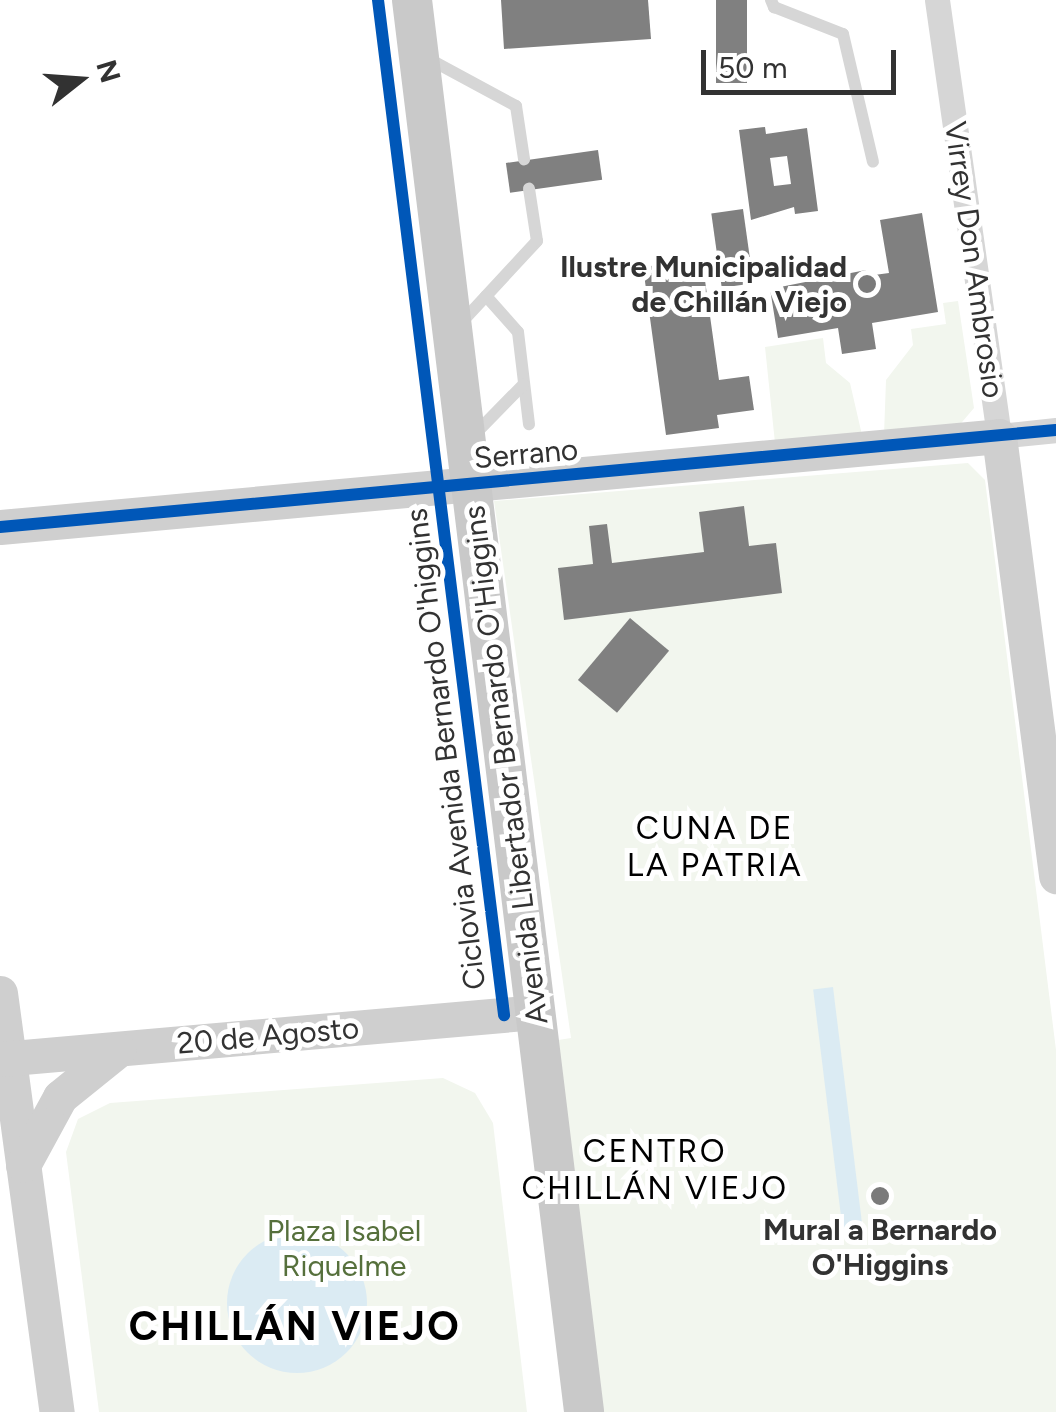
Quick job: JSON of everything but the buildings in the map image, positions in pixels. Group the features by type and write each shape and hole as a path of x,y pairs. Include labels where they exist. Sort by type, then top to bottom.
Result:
{"main road":[{"name":"Avenida Libertador Bernardo O'Higgins","path":"412,0 584,1412"}],"street":[{"name":"Virrey Don Ambrosio","path":"938,0 1056,876"},
{"name":"Serrano","path":"0,527 1056,430"},
{"path":"0,994 4,1059 57,1412"},
{"name":"20 de Agosto","path":"4,1059 536,1012"},
{"path":"23,1166 60,1097 119,1049"}],"lane":[{"path":"771,0 774,7 843,34 873,162"},
{"path":"419,54 516,106 524,159"},
{"path":"452,332 537,241 529,189"},
{"path":"486,296 515,326 529,424"},
{"path":"466,442 523,385"}],"green space":[{"path":"958,301 974,408 957,428 884,435 886,380 913,345 911,329 946,324 943,303"},
{"path":"823,338 826,363 850,383 862,435 775,443 765,347"},
{"path":"968,463 985,480 1056,1050 1056,1412 601,1412 552,1041 571,1038 494,501"},
{"name":"Plaza Isabel Riquelme","path":"443,1078 475,1093 493,1123 527,1412 99,1412 66,1152 78,1119 110,1103"}],"shaded area":[{"path":"833,987 862,1226 843,1229 813,989"},
{"path":"297,1233 324,1238 346,1254 362,1276 367,1303 362,1330 346,1352 324,1368 297,1373 270,1368 248,1352 232,1330 227,1303 232,1276 248,1254 270,1238"}],"cycle path":[{"name":"Ciclovia Avenida Bernardo O'higgins","path":"378,0 504,1015"},
{"name":"Ciclovia Avenida Bernardo O'higgins","path":"0,527 1056,430"}],"place":[{"name":"Ilustre Municipalidad de Chillán Viejo","path":"867,284"},
{"name":"Mural a Bernardo O'Higgins","path":"880,1196"}],"district":[{"name":"CUNA DE LA PATRIA","path":"715,848"},
{"name":"CENTRO CHILLÁN VIEJO","path":"655,1170"},
{"name":"CHILLÁN VIEJO","path":"295,1326"}]}
